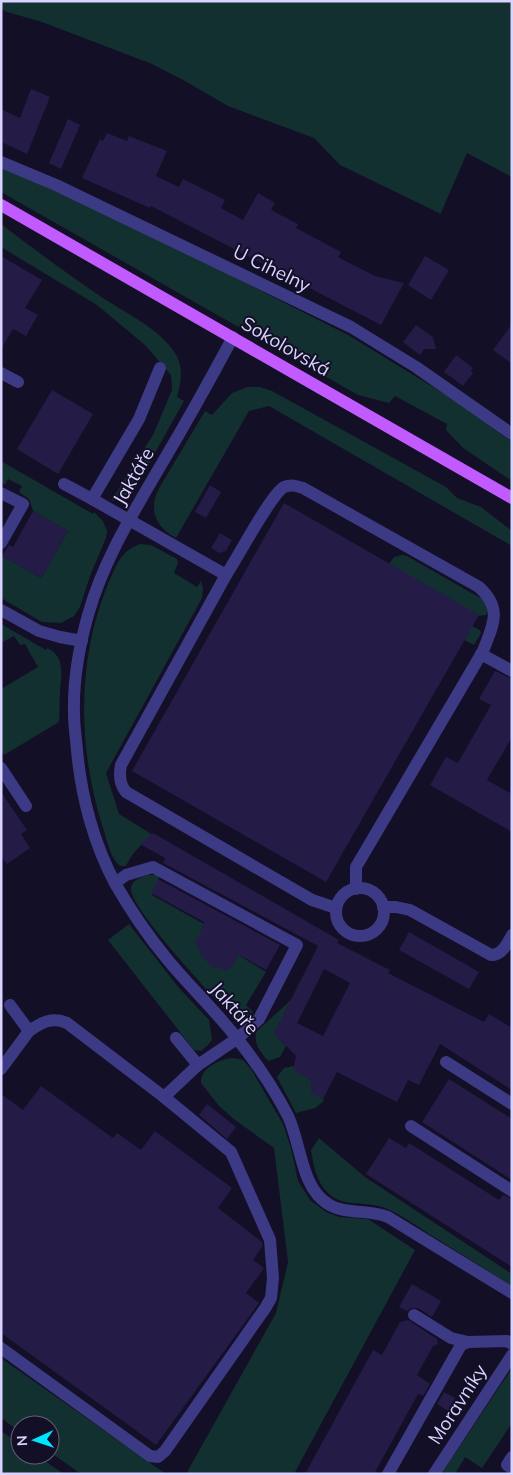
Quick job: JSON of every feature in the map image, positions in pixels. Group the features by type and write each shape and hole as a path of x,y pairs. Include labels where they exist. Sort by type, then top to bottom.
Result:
{"main road":[{"name":"Sokolovská","path":"1,205 512,498"}],"street":[{"name":"U Cihelny","path":"1,162 56,185 351,327 416,367 512,434"},
{"name":"Jaktáře","path":"233,337 199,400 129,520 103,572 88,615 78,662 74,713 78,769 87,812 99,847 115,883 141,926 166,958 238,1038 266,1075 288,1116 295,1133 307,1179 316,1194 330,1206 381,1214 388,1217 512,1293"},
{"path":"92,499 139,419 160,368"},
{"path":"1,373 18,382"},
{"path":"64,484 226,575"},
{"path":"336,908 312,900 126,792 120,783 119,773 121,765 226,575 278,491 289,485 303,488 479,587 488,595 494,608 495,616 481,654 356,867 356,889"},
{"path":"1,492 24,504 1,543"},
{"path":"1,610 39,631 60,637 82,640"},
{"path":"481,654 512,671"},
{"path":"1,768 26,806"},
{"path":"115,883 126,875 152,867 297,945 259,1019 238,1038 198,1065 164,1097"},
{"path":"356,889 368,890 376,894 383,907 382,922 371,933 364,936 349,934 339,923 336,908 339,900 345,894 356,889"},
{"path":"383,907 410,910 491,955 500,953 512,935"},
{"path":"10,1005 29,1031"},
{"path":"1,1069 29,1031 49,1020 61,1020 164,1097 231,1152 270,1240 273,1278 271,1298 266,1307 165,1451 158,1457 150,1456 1,1348"},
{"path":"176,1038 198,1065"},
{"path":"446,1062 512,1104"},
{"path":"411,1126 512,1190"},
{"path":"414,1315 451,1338 468,1342 507,1341 512,1344"},
{"path":"388,1474 460,1345 468,1342"},
{"name":"Moravníky","path":"434,1474 512,1355"},
{"path":"512,1457 507,1465 512,1468"}],"green space":[{"path":"1,1 512,1 512,177 467,153 440,215 340,165 314,138 228,106 152,64 42,22 7,12 1,9"},
{"path":"1,166 177,248 348,335 451,398 512,442 512,481 463,448 446,430 447,424 395,396 389,403 358,395 1,192"},
{"path":"1,224 87,287 150,328 168,344 178,358 181,375 177,397 184,401 133,492 121,499 111,501 153,435 172,390 171,375 145,345 97,305 1,247"},
{"path":"248,387 260,387 272,391 446,487 457,498 481,507 512,531 512,546 269,406 249,411 176,538 169,534 159,524 154,512 155,498 158,490 205,411 212,415 232,393"},
{"path":"1,461 93,514 94,512 103,521 107,531 80,607 74,616 61,623 42,622 1,598 2,556 41,578 68,531 33,511 29,499 19,492 22,486 8,479 5,485 1,482"},
{"path":"140,544 151,545 177,559 178,563 174,573 197,587 201,581 203,588 202,598 106,773 119,814 153,835 131,857 126,866 120,866 111,854 95,798 85,737 84,706 90,644 108,584 116,565 123,555"},
{"path":"407,556 482,599 488,608 486,615 477,616 388,565 394,557"},
{"path":"1,624 46,650 47,648 53,652 60,662 61,668 59,722 4,755 1,751 1,689 38,667 25,644 20,645 14,636 1,643"},
{"path":"472,626 480,630 481,633 474,645 464,640"},
{"path":"148,875 160,875 152,895 245,947 240,956 266,972 246,1005 253,1012 246,1019 235,1020 176,954 144,914 134,898 131,888 135,881"},
{"path":"129,924 179,988 209,1020 212,1040 201,1051 194,1050 108,940"},
{"path":"293,998 275,1034 286,1046 280,1057 268,1061 257,1044 256,1032"},
{"path":"233,1058 243,1060 251,1069 283,1124 291,1148 298,1181 310,1200 326,1212 339,1217 368,1219 415,1250 294,1474 186,1474 276,1313 288,1262 274,1148 219,1106 201,1083 204,1073 212,1065 222,1060"},
{"path":"293,1066 315,1084 324,1101 315,1108 296,1113 277,1077 284,1068"},
{"path":"319,1138 365,1177 512,1274 512,1286 410,1221 385,1208 345,1202 333,1197 323,1188 313,1163 311,1150"},
{"path":"1,1358 166,1474 81,1474 60,1459 60,1415 10,1415 10,1425 1,1418"},
{"path":"512,1368 512,1423 482,1468 465,1457 455,1474 441,1474"},
{"path":"1,1431 10,1437 10,1465 51,1465 64,1474 1,1474"}],"building":[{"path":"31,89 50,97 27,154 1,142 1,109 20,118"},
{"path":"68,119 80,125 61,169 49,163"},
{"path":"107,133 127,141 129,136 167,151 156,176 179,187 183,179 225,200 221,208 243,220 258,193 275,203 271,210 298,224 296,228 341,252 338,257 375,276 404,283 381,325 151,206 150,208 82,178 100,139 103,141"},
{"path":"1,256 42,280 25,308 38,315 26,336 13,329 1,349"},
{"path":"425,256 449,270 431,300 408,285"},
{"path":"512,324 512,364 493,350"},
{"path":"416,325 433,337 436,349 424,349 420,355 403,342"},
{"path":"456,355 473,368 471,371 473,373 463,386 444,372"},
{"path":"52,390 93,414 58,474 17,449"},
{"path":"210,485 221,492 206,518 195,512"},
{"path":"284,503 479,615 326,882 132,771"},
{"path":"33,511 68,531 41,578 2,556 9,545 13,547"},
{"path":"220,533 232,540 226,551 219,553 211,548"},
{"path":"495,671 512,679 512,737 487,780 512,794 512,832 430,785 446,757 458,763 491,705 479,699"},
{"path":"1,792 27,830 21,834 30,848 7,864 1,856"},
{"path":"153,833 339,940 337,943 390,970 388,973 484,1022 489,1014 512,1028 512,1090 440,1044 419,1085 408,1080 397,1102 337,1072 323,1099 311,1093 311,1080 293,1069 296,1056 274,1033 318,946 163,863 165,858 140,844","holes":["324,969 350,983 323,1036 297,1023"]},
{"path":"158,879 280,945 266,970 239,955 232,967 225,970 211,966 200,953 195,940 199,936 204,922 151,893"},
{"path":"409,932 479,972 469,989 399,950"},
{"path":"449,1079 512,1119 512,1180 422,1122"},
{"path":"41,1086 113,1138 117,1133 141,1150 155,1131 232,1188 218,1208 262,1242 262,1247 253,1260 264,1268 246,1293 259,1303 156,1445 1,1333 1,1094 23,1110"},
{"path":"207,1104 236,1127 227,1139 199,1115"},
{"path":"389,1138 406,1148 409,1143 499,1200 503,1195 512,1199 512,1267 366,1174"},
{"path":"412,1284 441,1301 432,1317 418,1308 411,1308 407,1311 399,1307"},
{"path":"408,1320 437,1339 438,1344 433,1346 417,1375 430,1384 423,1396 418,1394 374,1474 305,1474 373,1350 382,1355 400,1322"},
{"path":"444,1392 455,1398 448,1411 437,1404"}]}
